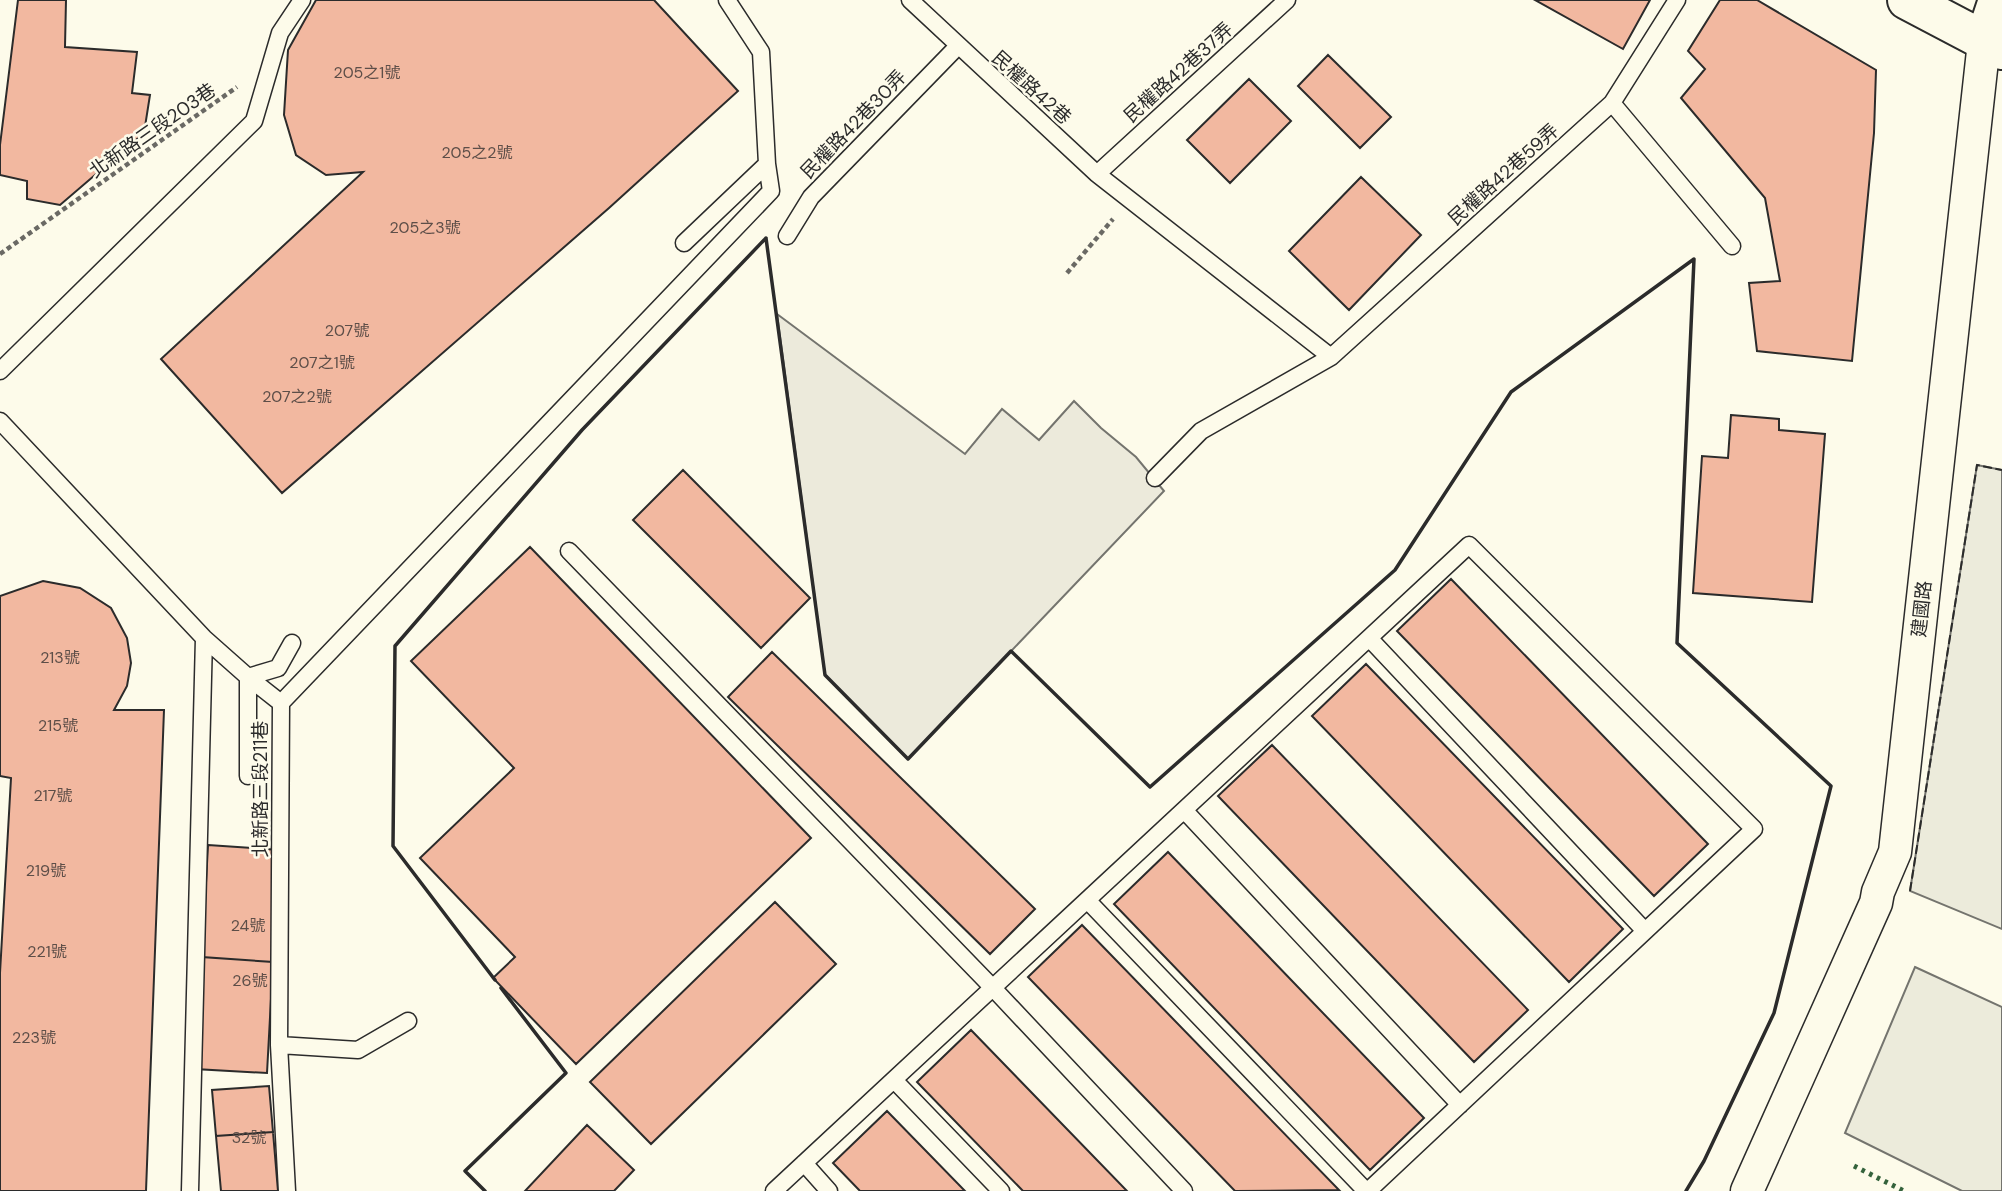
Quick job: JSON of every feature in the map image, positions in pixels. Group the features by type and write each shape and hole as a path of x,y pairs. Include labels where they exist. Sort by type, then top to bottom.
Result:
{"street":[{"path":"1907,0 1993,46"},
{"name":"建國路","path":"1746,1191 1876,903 1895,852 1998,0"}],"lane":[{"path":"0,371 254,121 280,33 302,0"},
{"path":"281,703 771,191 761,52 727,0"},
{"name":"民權路42巷","path":"910,0 957,47 1097,174 1331,358"},
{"name":"民權路42巷37弄","path":"1097,174 1287,0"},
{"name":"民權路42巷59弄","path":"1155,478 1201,431 1331,358 1612,103 1677,0"},
{"name":"民權路42巷30弄","path":"787,236 811,197 957,47"},
{"path":"1612,103 1732,246"},
{"path":"684,243 767,164"},
{"name":"北新路三段211巷","path":"0,421 204,638 281,703 279,1045 287,1191"},
{"path":"774,1191 993,988 1087,900 1469,545 1754,829 1367,1191 1087,900"},
{"path":"569,551 993,988 1184,1191"},
{"path":"190,1191 204,638"},
{"path":"1369,638 1645,931"},
{"path":"247,776 248,677 278,668 292,643"},
{"path":"1184,810 1460,1105"},
{"path":"279,1045 358,1050 408,1021"},
{"path":"894,1080 1001,1191"},
{"path":"804,1163 829,1191"}],"path":[{"name":"北新路三段203巷","path":"0,254 237,87"},
{"path":"1067,273 1130,200"}],"shaded area":[{"path":"777,314 965,454 1002,409 1039,440 1074,401 1136,457 1164,491 908,759 825,675"},
{"path":"1977,465 2002,470 2002,929 1910,891"},
{"path":"1915,967 2002,1007 2002,1191 1962,1191 1845,1133"}],"building":[{"path":"18,0 66,0 65,47 137,52 132,93 150,95 144,133 60,205 27,199 27,181 0,175 0,145"},
{"path":"316,0 654,0 738,91 609,208 282,493 161,359 363,172 326,175 296,155 284,115 288,50"},
{"path":"1535,0 1650,0 1623,49"},
{"path":"1720,0 1757,0 1876,70 1874,133 1852,361 1757,351 1749,283 1780,281 1765,198 1681,98 1705,69 1688,51"},
{"path":"1328,55 1391,117 1360,148 1298,86"},
{"path":"1249,79 1291,121 1230,183 1187,140"},
{"path":"1361,177 1421,235 1349,310 1289,251"},
{"path":"1731,415 1779,419 1779,430 1825,434 1812,602 1693,593 1702,456 1728,458"},
{"path":"683,470 810,598 761,648 633,520"},
{"path":"530,547 811,838 576,1064 493,978 515,957 420,858 514,768 411,661"},
{"path":"1451,579 1708,844 1654,896 1397,631"},
{"path":"43,581 80,588 111,608 127,638 131,663 127,686 114,710 164,710 146,1191 0,1191 0,973 11,778 0,776 0,596"},
{"path":"772,652 1035,909 990,954 728,697"},
{"path":"1366,664 1623,929 1569,982 1312,716"},
{"path":"1272,745 1528,1010 1474,1062 1218,796"},
{"path":"208,845 280,850 273,962 202,957"},
{"path":"1168,852 1424,1118 1370,1170 1114,904"},
{"path":"775,902 836,964 651,1144 590,1082"},
{"path":"1082,925 1339,1190 1235,1191 1028,977"},
{"path":"202,957 273,962 267,1073 195,1069"},
{"path":"971,1030 1127,1191 1023,1191 917,1082"},
{"path":"269,1086 273,1132 216,1136 212,1090"},
{"path":"887,1111 965,1191 860,1191 833,1163"},
{"path":"587,1125 634,1170 614,1191 525,1191"},
{"path":"273,1132 278,1191 221,1191 216,1136"}],"hedge":[{"path":"1854,1166 1904,1191"}],"fence":[{"path":"1910,891 1977,465 2002,470"}],"wall":[{"path":"766,238 825,675 908,759 1011,651 1150,787 1395,570 1511,392 1694,259 1677,643 1831,786 1774,1013 1704,1161 1686,1191"},
{"path":"495,980 393,846 395,646 582,430 766,238"},
{"path":"485,1191 465,1171 566,1073 501,988"}]}
